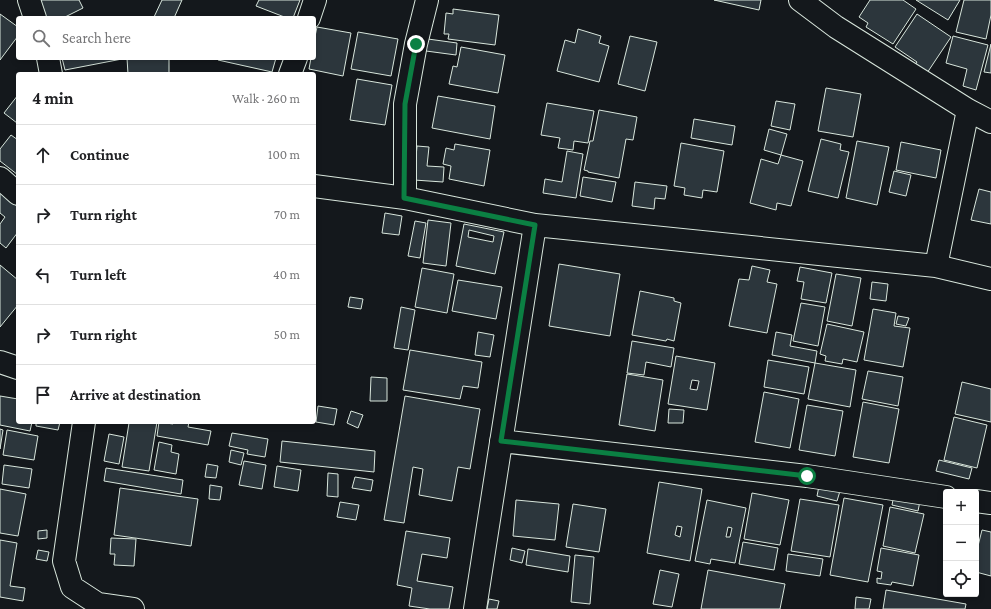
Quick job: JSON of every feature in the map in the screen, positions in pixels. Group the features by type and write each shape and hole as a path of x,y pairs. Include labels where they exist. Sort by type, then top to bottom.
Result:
{"street":[{"path":"29,0 34,16"},
{"path":"310,16 315,0"},
{"path":"404,198 405,104 416,44 428,0"},
{"path":"800,0 836,27 968,110 991,122"},
{"path":"48,60 51,72"},
{"path":"291,72 295,60"},
{"path":"936,266 968,110"},
{"path":"0,178 16,192"},
{"path":"316,186 404,198 535,225 936,266 991,279"},
{"path":"475,609 535,225"},
{"path":"0,362 16,367"},
{"path":"84,424 64,561 72,588 98,604 133,609"},
{"path":"501,441 807,476 943,497"},
{"path":"979,501 991,503"}],"building":[{"path":"34,0 79,0 83,8 67,16 40,16"},
{"path":"162,0 182,0 175,16 154,16"},
{"path":"259,0 300,0 294,16 282,16 256,6"},
{"path":"714,0 761,0 759,10"},
{"path":"870,0 903,0 916,9 893,44 866,27 868,23 859,17"},
{"path":"916,0 960,0 948,20"},
{"path":"964,0 991,0 991,15 986,39 956,32"},
{"path":"453,9 499,15 495,45 448,39 449,34 444,34 446,13 453,14"},
{"path":"0,14 16,26 16,39 0,60"},
{"path":"917,14 951,37 927,73 915,65 917,62 895,47"},
{"path":"317,27 351,33 343,76 309,69 311,60 316,60"},
{"path":"578,29 601,36 599,43 609,46 599,82 557,71 565,40 575,43"},
{"path":"358,32 398,39 391,76 351,69"},
{"path":"630,36 657,42 645,91 618,84"},
{"path":"953,36 988,45 976,90 963,86 967,69 946,63"},
{"path":"428,39 457,43 456,55 426,51"},
{"path":"991,44 991,73 984,72"},
{"path":"461,47 505,55 498,93 449,84 453,66 457,67"},
{"path":"62,60 117,60 65,70"},
{"path":"127,60 169,60 169,72 128,72"},
{"path":"218,60 275,60 272,72"},
{"path":"357,79 392,85 385,125 350,120"},
{"path":"826,88 861,94 853,137 818,131"},
{"path":"438,96 495,106 490,139 432,128"},
{"path":"16,98 16,122 4,113"},
{"path":"776,101 795,104 790,130 771,126"},
{"path":"547,103 594,111 588,143 574,141 573,150 558,148 560,138 541,135"},
{"path":"599,110 637,117 633,140 626,139 619,178 584,170 590,141 593,141"},
{"path":"694,119 735,126 732,145 691,138"},
{"path":"769,129 787,134 781,155 764,150"},
{"path":"11,135 16,139 16,173 0,161 0,149"},
{"path":"821,139 841,144 840,150 849,152 838,198 808,191"},
{"path":"857,141 889,147 877,205 846,198"},
{"path":"901,142 941,150 936,178 896,170"},
{"path":"681,143 724,151 717,192 703,190 702,198 684,195 685,188 674,186"},
{"path":"455,144 490,150 484,186 449,179 451,166 443,164 446,148 454,150"},
{"path":"417,146 429,147 427,166 444,167 443,182 414,180"},
{"path":"567,151 583,154 576,198 543,193 545,179 562,182"},
{"path":"781,155 803,161 791,206 777,203 776,210 750,203 761,159 778,164"},
{"path":"894,171 911,175 906,196 889,192"},
{"path":"583,177 616,182 612,202 580,196"},
{"path":"635,182 667,186 665,199 655,198 654,209 632,206"},
{"path":"979,189 991,192 991,224 971,220"},
{"path":"0,193 16,205 16,235 6,248 0,243 0,224 5,217 0,213"},
{"path":"385,213 402,216 399,235 382,233"},
{"path":"428,220 451,223 446,266 423,263"},
{"path":"415,221 426,223 420,258 408,256"},
{"path":"464,224 504,232 495,274 456,266","holes":["469,230 494,236 493,242 468,237"]},
{"path":"559,264 620,274 610,336 549,326"},
{"path":"0,265 16,278 16,307 0,327"},
{"path":"752,266 770,270 767,282 777,284 767,333 729,326 739,279 749,280"},
{"path":"800,267 832,273 826,303 801,299 804,282 797,281"},
{"path":"422,268 454,274 447,313 415,307"},
{"path":"836,274 861,278 852,326 827,321"},
{"path":"458,280 502,287 496,319 452,311"},
{"path":"872,282 888,284 886,301 870,299"},
{"path":"640,291 674,298 674,301 681,303 674,341 632,335"},
{"path":"350,297 363,299 361,309 348,307"},
{"path":"801,303 825,307 818,346 793,341"},
{"path":"401,307 415,310 408,350 394,348"},
{"path":"873,309 896,313 894,326 910,328 903,367 864,360"},
{"path":"898,316 909,318 906,326 896,324"},
{"path":"827,324 864,332 857,362 843,359 842,364 825,361 826,356 820,354"},
{"path":"478,332 494,335 490,357 475,355"},
{"path":"776,332 792,335 790,346 817,351 815,363 772,355"},
{"path":"632,341 674,348 671,367 646,362 644,375 627,373"},
{"path":"410,350 482,362 478,388 463,386 460,399 403,390"},
{"path":"676,356 715,363 707,410 668,404","holes":["692,380 699,381 697,390 690,389"]},
{"path":"768,360 809,367 804,394 764,387"},
{"path":"815,363 856,370 850,407 808,399"},
{"path":"868,371 903,377 898,406 862,399"},
{"path":"627,374 663,380 655,431 619,425"},
{"path":"371,377 387,378 387,401 370,401"},
{"path":"962,382 991,389 991,422 955,414"},
{"path":"764,392 799,399 790,448 755,442"},
{"path":"0,396 16,399 16,424 32,424 30,431 0,425"},
{"path":"405,396 480,409 470,469 458,467 452,501 419,495 423,469 413,467 404,523 384,520"},
{"path":"863,402 899,409 889,463 853,457"},
{"path":"807,405 843,411 835,456 799,450"},
{"path":"318,406 337,409 334,425 316,422"},
{"path":"669,409 684,410 683,423 668,423"},
{"path":"351,411 363,415 358,428 347,423"},
{"path":"954,417 987,425 977,468 944,460"},
{"path":"36,424 60,424 58,430 36,426"},
{"path":"129,424 157,424 149,471 122,467"},
{"path":"159,424 189,424 188,427 211,431 208,445 157,436"},
{"path":"0,429 3,430 0,449"},
{"path":"7,430 38,436 34,460 3,455"},
{"path":"232,433 268,439 265,457 247,454 248,450 229,446"},
{"path":"109,434 124,437 119,464 104,461"},
{"path":"282,441 375,451 374,472 280,462"},
{"path":"159,442 172,445 171,452 179,454 176,474 154,470"},
{"path":"231,450 244,453 241,465 229,462"},
{"path":"939,460 972,468 969,479 936,471"},
{"path":"244,461 266,465 262,489 239,485"},
{"path":"207,464 218,466 216,478 205,477"},
{"path":"4,465 32,469 29,488 2,484"},
{"path":"277,466 301,470 298,491 274,487"},
{"path":"106,468 183,480 181,494 104,481"},
{"path":"328,473 338,474 338,497 327,496"},
{"path":"355,477 373,480 371,491 352,488"},
{"path":"659,482 702,489 690,561 647,553","holes":["677,526 682,527 680,537 675,535"]},
{"path":"210,485 222,487 220,500 209,499"},
{"path":"819,486 840,491 837,501 817,496"},
{"path":"120,488 198,499 191,546 114,535"},
{"path":"0,489 26,494 18,536 0,533"},
{"path":"752,493 789,500 780,545 744,539"},
{"path":"894,495 920,501 918,511 892,505"},
{"path":"844,498 883,505 868,582 830,575"},
{"path":"800,499 839,505 830,557 791,551"},
{"path":"516,500 559,504 555,540 513,536"},
{"path":"707,500 746,508 735,563 711,559 710,564 695,561","holes":["728,527 732,528 730,537 726,537"]},
{"path":"340,502 359,505 356,520 337,517"},
{"path":"573,504 606,509 599,552 566,547"},
{"path":"890,507 924,514 915,553 883,546"},
{"path":"47,530 47,538 38,539 38,531"},
{"path":"982,530 991,532 991,576 979,573 979,542"},
{"path":"406,531 450,538 447,558 422,554 417,581 453,587 449,609 430,609 409,606 412,588 397,585"},
{"path":"111,538 136,539 134,566 114,565 115,554 110,554"},
{"path":"0,540 17,543 10,586 25,588 23,601 0,597"},
{"path":"743,542 778,548 774,570 739,564"},
{"path":"512,548 525,551 522,563 510,560"},
{"path":"881,548 919,555 913,586 892,582 891,585 877,583 877,578 881,579 882,572 877,571"},
{"path":"528,549 570,556 568,572 526,565"},
{"path":"38,550 49,552 47,561 36,559"},
{"path":"788,554 823,559 820,576 786,571"},
{"path":"575,555 594,557 590,604 571,602"},
{"path":"660,570 679,574 672,607 653,604"},
{"path":"708,570 785,584 780,609 701,609"},
{"path":"886,590 966,604 965,609 883,609"},
{"path":"856,597 871,599 869,609 855,609"},
{"path":"489,599 499,601 497,609 487,609"}],"route":[{"path":"416,44 405,104 404,198 535,225 501,441 807,476"}]}
